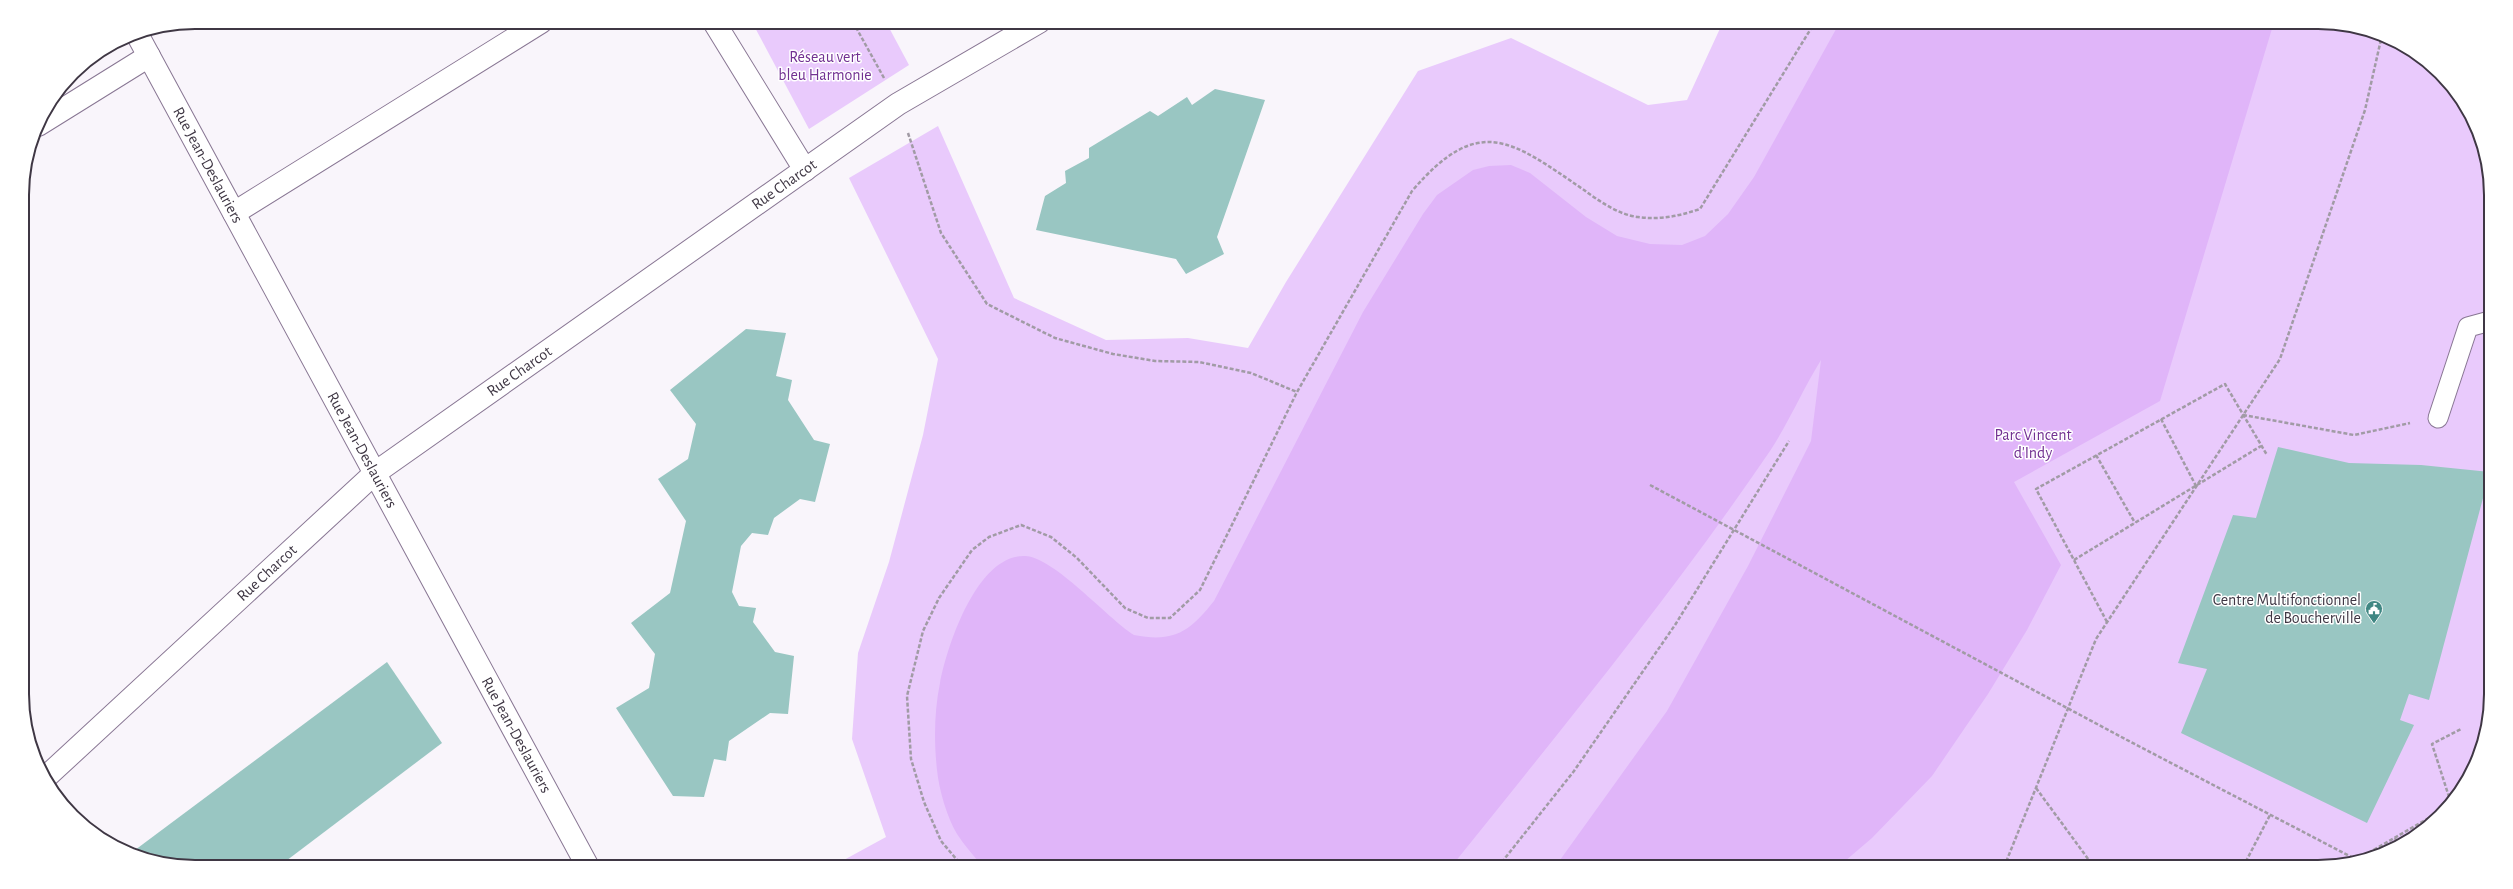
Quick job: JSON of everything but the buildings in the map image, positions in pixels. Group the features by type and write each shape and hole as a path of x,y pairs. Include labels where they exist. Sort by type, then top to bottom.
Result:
{"street":[{"path":"234,213 531,29"},
{"path":"718,29 805,170"},
{"name":"Rue Charcot","path":"49,774 374,473 898,104 1027,29"},
{"name":"Rue Jean-Deslauriers","path":"140,39 584,860"},
{"path":"47,119 149,56"}],"lane":[{"path":"2438,418 2468,327 2484,323"}],"path":[{"path":"857,29 898,104 941,233 987,304 1055,338 1113,354 1155,362 1198,362 1251,373 1297,392"},
{"path":"957,860 941,841 924,802 911,759 907,696 923,631 939,598 972,550 989,536 1021,525 1052,537 1077,558 1125,608 1148,618 1170,618 1200,590 1297,392 1412,191 1431,169 1458,148 1491,140 1507,144 1542,161 1601,202 1637,217 1673,218 1700,209 1811,29"},
{"path":"2007,860 2096,639 2280,359 2365,110 2380,42"},
{"path":"2107,622 2036,489 2225,384 2267,455"},
{"path":"2243,415 2354,435 2438,418"},
{"path":"2161,419 2196,486"},
{"path":"1504,860 1574,771 1675,625 1790,441"},
{"path":"2074,560 2261,446"},
{"path":"2096,455 2135,523"},
{"path":"1650,485 2067,708 2351,857"},
{"path":"2449,797 2432,744 2461,728"},
{"path":"2036,787 2089,860"},
{"path":"2247,860 2270,815"},
{"path":"2378,848 2426,820"}],"green space":[{"name":"Réseau vert bleu Harmonie","path":"756,29 890,29 909,65 809,129"},
{"name":"Parc Vincent d'Indy","path":"1720,29 2329,29 2361,35 2391,46 2419,63 2427,70 2450,94 2467,122 2478,152 2484,184 2484,705 2478,737 2467,767 2450,795 2443,803 2419,826 2391,843 2361,854 2329,860 844,860 886,837 852,739 858,653 889,562 923,435 938,359 849,178 938,126 1014,298 1106,340 1188,338 1248,348 1286,282 1418,71 1511,38 1648,105 1687,100"}],"shaded area":[{"path":"1836,29 2272,29 2160,401 2014,482 2061,565 2027,630 1988,694 1932,776 1872,838 1846,860 1560,860 1667,711 1748,566 1811,441 1821,360 1770,451 1733,505 1615,662 1457,860 977,860 957,834 947,812 938,778 935,749 935,727 938,694 949,647 967,605 979,586 992,570 1008,559 1025,556 1037,559 1065,577 1134,635 1160,637 1171,636 1180,632 1197,620 1214,601 1363,312 1423,214 1437,195 1473,170 1489,166 1511,165 1530,173 1586,217 1617,236 1650,244 1682,245 1705,236 1728,214 1754,177"}],"place":[{"name":"Centre Multifonctionnel de Boucherville","path":"2374,624"}]}
